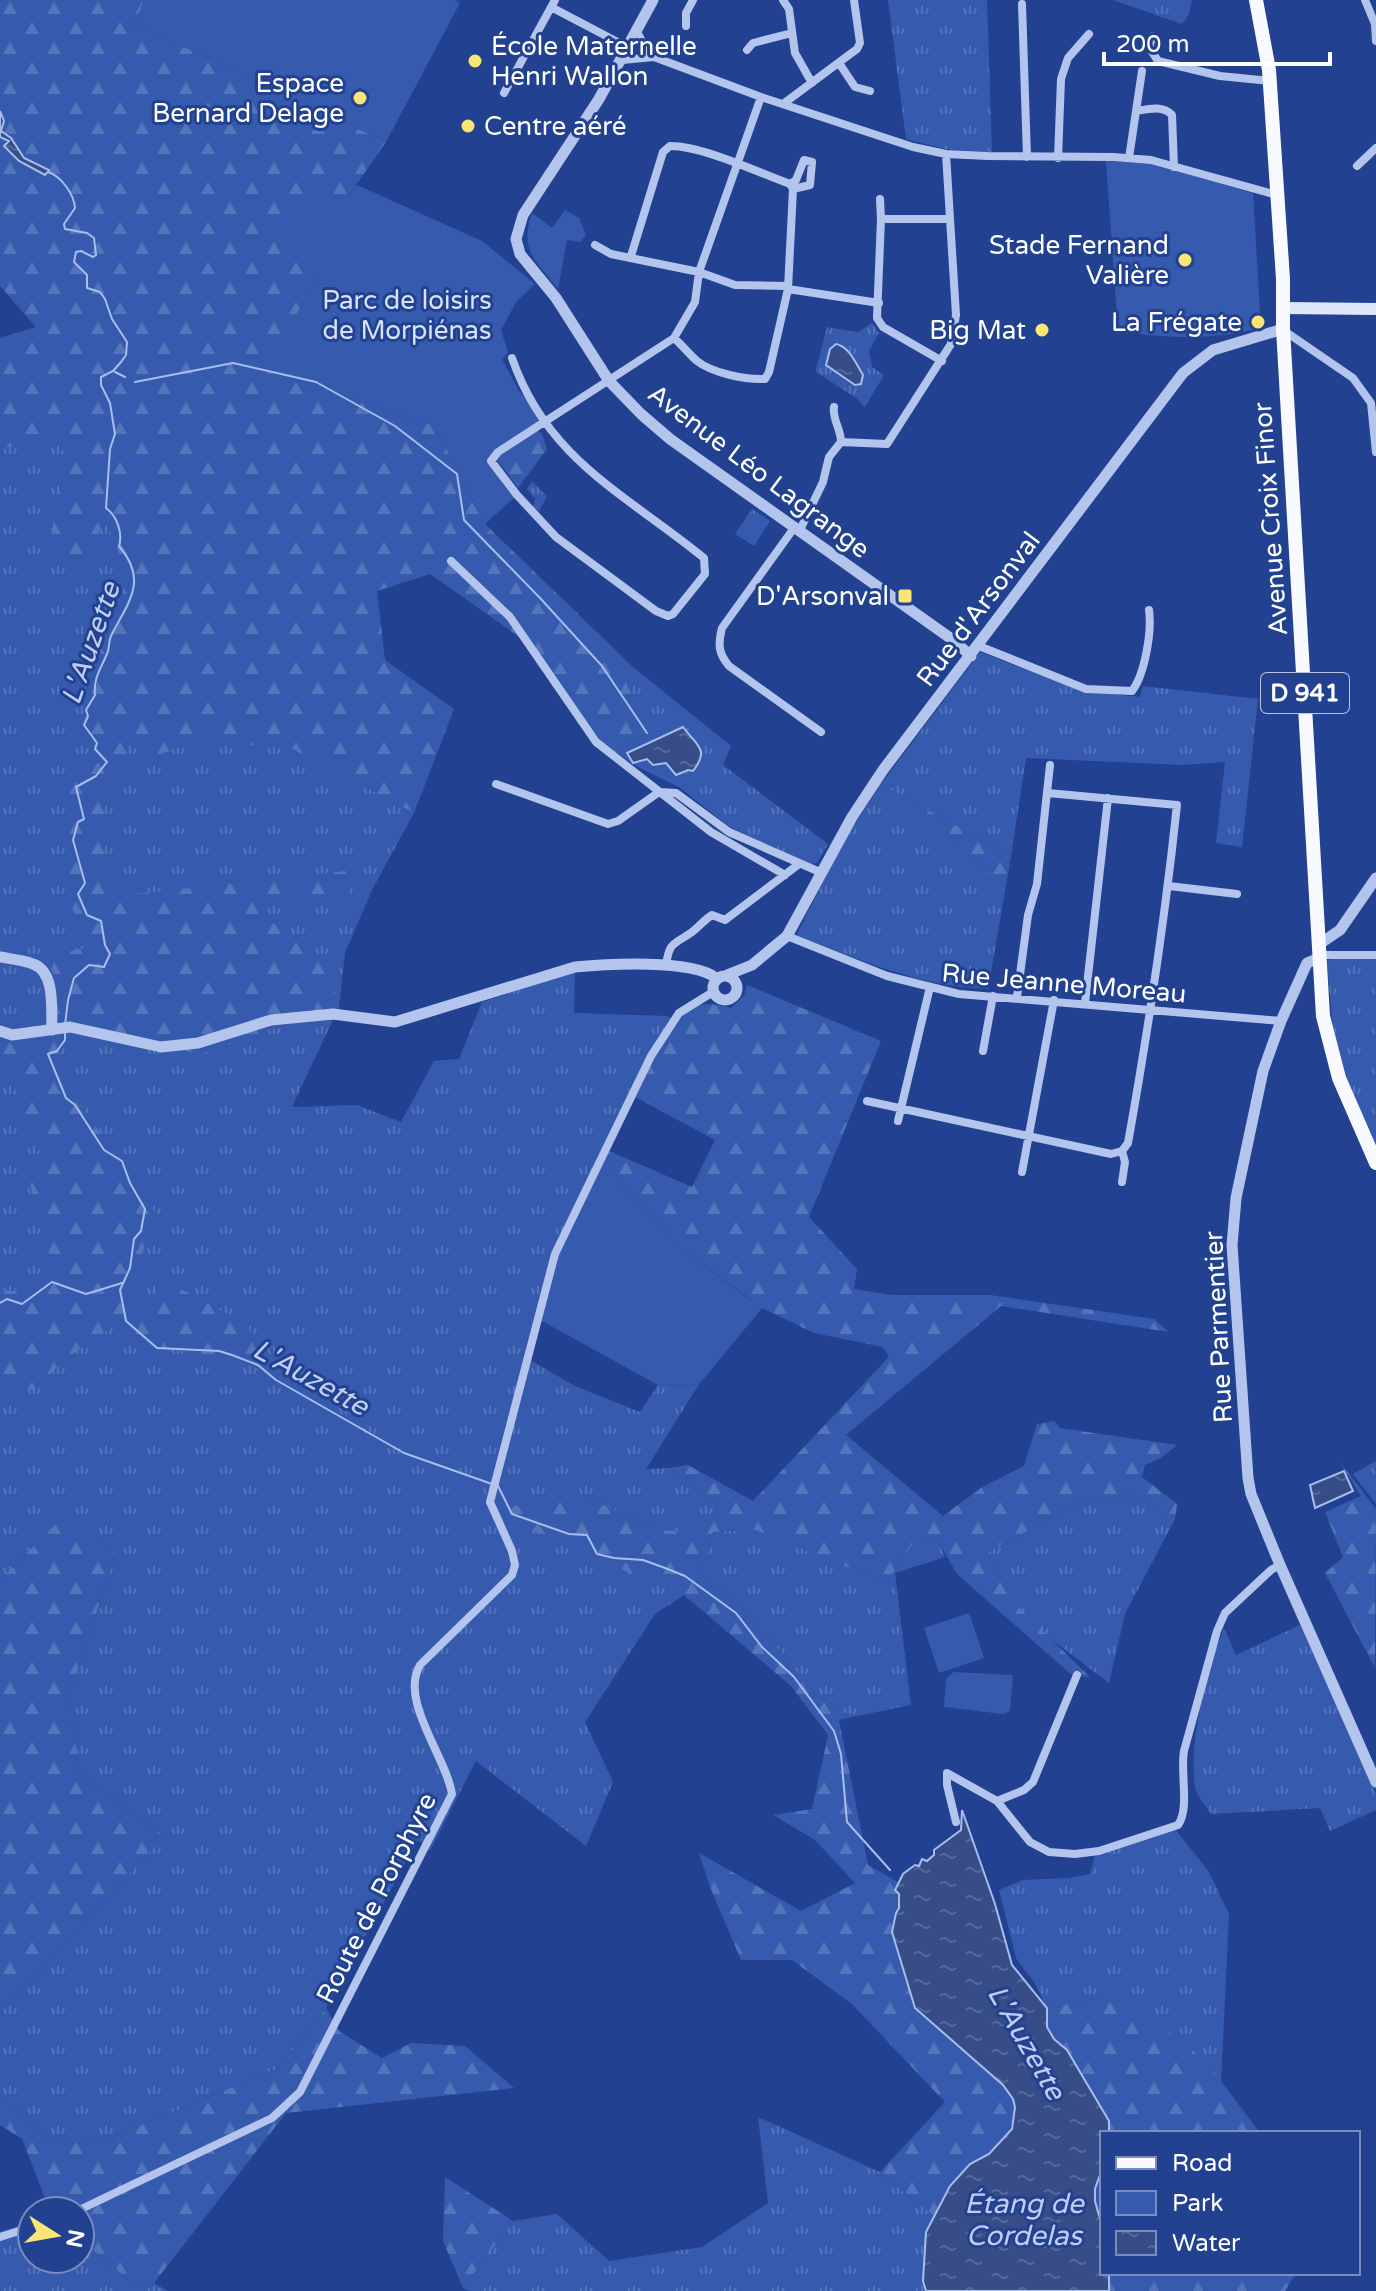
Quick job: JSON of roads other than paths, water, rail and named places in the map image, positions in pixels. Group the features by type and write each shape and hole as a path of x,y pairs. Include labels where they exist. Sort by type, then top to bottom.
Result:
{"main road":[{"name":"D 941","path":"1256,0 1270,81 1283,329"},
{"path":"1283,308 1376,309"},
{"name":"Avenue Croix Finor","path":"1283,329 1319,952"},
{"name":"D 941","path":"1319,952 1323,1016 1329,1047 1350,1106 1376,1163"}],"street":[{"path":"622,60 653,0"},
{"path":"686,26 686,13 693,0"},
{"path":"783,0 789,9 795,53 812,83"},
{"path":"783,104 857,49 860,43 854,0"},
{"path":"1365,0 1376,24 1376,41"},
{"path":"504,93 553,3 629,48"},
{"path":"1022,4 1027,157"},
{"path":"637,32 654,57"},
{"path":"747,50 753,43 792,33"},
{"path":"1058,158 1061,79 1068,58 1089,34"},
{"path":"1153,36 1149,47 1158,61 1220,76 1270,81"},
{"path":"622,60 654,57 761,97 913,147 946,154 1151,160 1277,195"},
{"name":"Avenue Léo Lagrange","path":"622,60 523,215 516,239 520,254 556,298 609,381 641,414 670,439 953,640 971,656"},
{"path":"839,63 855,87 870,91"},
{"path":"1129,158 1142,71"},
{"path":"803,90 800,100 804,111"},
{"path":"512,358 522,388 545,421 558,442 588,470 704,558 705,574 673,614 663,615 656,611 572,551 531,512 491,461 498,452 545,421 609,381 674,338 695,302 699,272 761,97"},
{"path":"1137,111 1161,109 1172,115 1174,167"},
{"path":"631,256 663,152 670,146 681,146 737,164 792,186 788,288 765,379 756,380 707,367 674,338"},
{"path":"1357,166 1376,148"},
{"path":"841,442 887,444 951,344 956,315 946,154"},
{"path":"880,199 877,318 883,327 942,361"},
{"path":"881,219 950,219"},
{"path":"595,245 611,254 699,272 735,285 788,288 879,303"},
{"path":"1283,329 1353,378 1371,403 1376,452"},
{"name":"Rue d'Arsonval","path":"737,988 752,965 787,936 852,817 883,770 1183,373 1213,350 1283,329"},
{"path":"821,732 729,666 721,656 718,644 722,628 796,530 823,482 829,457 841,442 841,432 833,415 834,407"},
{"path":"451,561 510,617 596,742 728,843 785,875"},
{"path":"979,646 1086,689 1132,691 1140,682 1151,623 1149,610"},
{"path":"1017,997 1028,915 1037,884 1050,765"},
{"path":"496,784 608,824 618,821 659,792 676,793 729,832 822,873"},
{"path":"867,1101 1111,1154 1122,1151 1128,1143 1169,886 1177,805 1048,793"},
{"path":"1085,1003 1108,798"},
{"path":"666,966 674,942 691,933 712,915 725,920 799,864"},
{"name":"Rue Parmentier","path":"1376,878 1340,930 1307,963 1281,1021 1257,1091 1236,1198 1232,1245 1251,1494 1376,1782"},
{"path":"1169,886 1237,894"},
{"path":"787,936 887,976 930,987"},
{"path":"1319,952 1376,955"},
{"path":"0,957 36,964 44,972 60,1028"},
{"name":"Rue d'Arsonval","path":"722,977 752,965"},
{"path":"0,1031 12,1035 60,1028 161,1047 198,1043 271,1020 333,1014 395,1022 575,967 692,968 736,981 735,995 725,1000 713,992 713,985 722,977"},
{"name":"Rue Jeanne Moreau","path":"898,1121 930,987 959,994 1281,1021"},
{"name":"Route de Porphyre","path":"96,2202 272,2118 300,2092 452,1794 413,1687 415,1674 420,1665 512,1575 515,1565 512,1551 490,1502 535,1324 564,1231 669,1026 686,1008 713,992"},
{"path":"983,1051 993,996"},
{"path":"1022,1172 1054,1000"},
{"path":"1122,1151 1125,1162 1122,1182"},
{"path":"956,1822 947,1773 997,1801 1030,1842 1042,1850 1087,1854 1114,1848 1178,1825 1184,1810 1181,1768 1184,1751 1217,1631 1225,1613 1280,1565"},
{"path":"997,1801 1024,1790 1033,1782 1077,1675"}],"water":[{"path":"0,111 4,121 1,131 11,138 24,158 49,170 45,175 19,161 4,146 9,141 0,137"},
{"path":"836,344 849,352 855,361 863,375 861,384 855,385 826,365 830,349"},
{"path":"683,727 701,752 693,771 676,775 666,763 653,765 647,759 633,763 627,753"},
{"path":"1344,1471 1353,1491 1315,1508 1310,1485"},
{"name":"Étang de Cordelas","path":"962,1810 995,1904 1012,1965 1047,2008 1047,2027 1054,2039 1067,2050 1109,2121 1109,2131 1100,2131 1100,2175 1095,2201 1100,2219 1100,2275 1109,2275 1109,2291 926,2291 923,2281 926,2232 950,2186 970,2164 989,2154 1012,2129 1015,2107 1003,2085 915,2008 892,1932 899,1908 899,1894 895,1890 903,1874 915,1865 919,1866 922,1859 927,1861 934,1855 934,1850 961,1830"}],"waterway":[{"name":"L'Auzette","path":"48,172 62,181 74,203 75,208 64,224 65,229 87,233 94,238 96,255 93,257 76,252 74,262 87,275 87,288 100,292 105,299 112,319 127,342 126,355 113,371 101,377 101,385 110,403 115,434 110,449 106,508 118,525 119,546 133,570 134,581 129,602 110,638 108,652 96,679 95,695 86,710 88,716 84,725 97,743 95,749 107,762 96,776 76,787 84,819 78,822 73,840 85,883 78,894 87,915 101,921 105,945 110,954 104,967 89,965 74,978 65,1025"},
{"path":"135,382 233,363 316,382 395,426 457,474 464,520 602,666 647,733"},
{"path":"115,372 125,377"},
{"name":"L'Auzette","path":"65,1031 65,1040 57,1051 48,1054 66,1098 75,1105 104,1150 122,1161 145,1209 141,1231 134,1239 130,1268 120,1290 126,1321 157,1348 219,1351 258,1365 276,1380 404,1453 492,1484"},
{"path":"0,1303 7,1299 22,1304 52,1282 86,1294 122,1283"},
{"name":"L'Auzette","path":"498,1486 512,1514 569,1534 587,1535 597,1554 643,1560 685,1576 736,1613 762,1647 794,1677 834,1731 841,1754 847,1822 890,1870"}],"place":[{"name":"École Maternelle Henri Wallon","path":"475,61"},
{"name":"Espace Bernard Delage","path":"360,98"},
{"name":"Centre aéré","path":"468,126"},
{"name":"Stade Fernand Valière","path":"1185,260"},
{"name":"La Frégate","path":"1258,322"},
{"name":"Big Mat","path":"1042,330"},
{"name":"D'Arsonval","path":"905,596"}],"park label":[{"name":"Parc de loisirs de Morpiénas","path":"407,315"}]}
